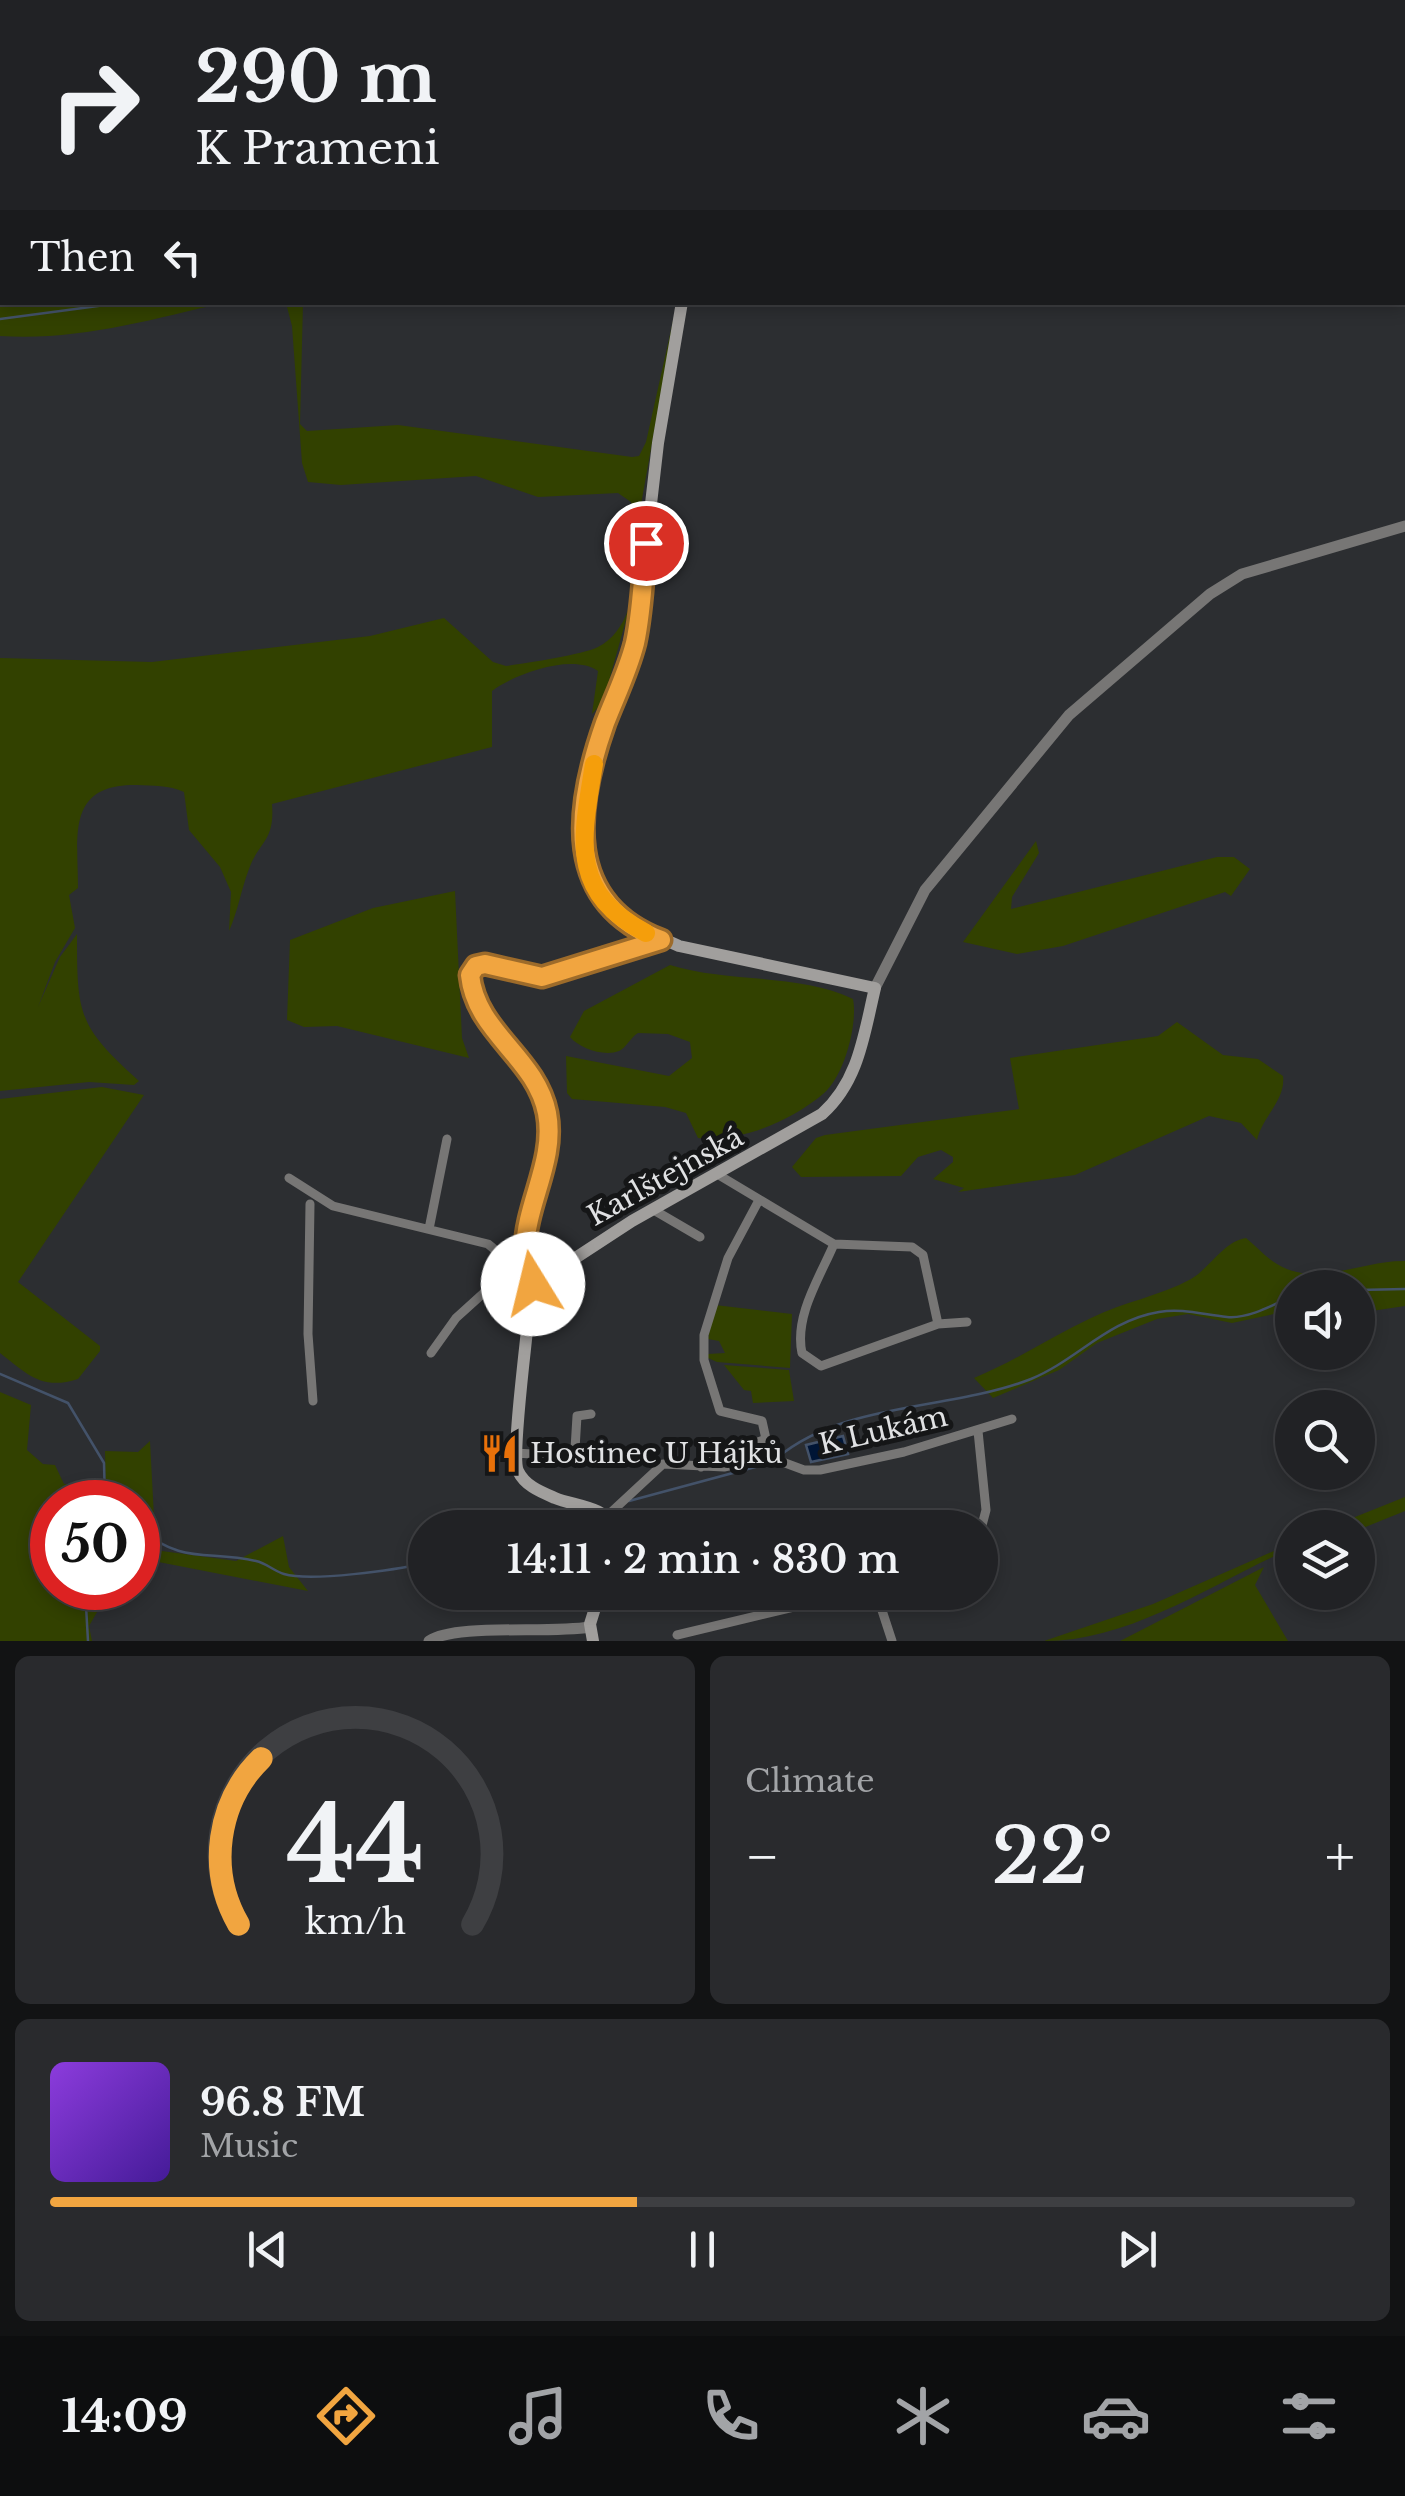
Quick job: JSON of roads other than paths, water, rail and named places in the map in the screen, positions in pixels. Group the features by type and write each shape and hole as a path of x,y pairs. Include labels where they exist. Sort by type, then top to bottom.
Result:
{"main road":[{"path":"681,305 658,443 635,643 594,761 584,842 592,887 609,910 661,940 719,957 875,988"},
{"name":"Karlštejnská","path":"531,1287 652,1209 827,1110 856,1067 875,988"},
{"path":"531,1287 514,1453 516,1469 530,1485 585,1510"}],"street":[{"path":"875,988 925,890 1069,715 1210,594 1242,574 1405,526"},
{"path":"531,1287 525,1247 547,1150 548,1116 530,1073 481,1014 470,975 476,966 485,964 542,977 661,940"},
{"path":"429,1228 447,1139"},
{"path":"717,1174 834,1244 912,1246 922,1255 938,1324"},
{"path":"289,1178 334,1206 488,1244 504,1259 508,1270 531,1287"},
{"path":"701,1466 766,1439 762,1421 720,1411 703,1348 712,1303 728,1258 759,1200"},
{"path":"310,1204 308,1334 313,1401"},
{"path":"652,1209 700,1237"},
{"path":"834,1244 803,1315 802,1353 821,1366 938,1324 967,1322"},
{"path":"504,1259 525,1247"},
{"path":"431,1353 456,1318 508,1270"},
{"path":"514,1453 570,1456 575,1449 577,1416 591,1414"},
{"name":"K Lukám","path":"622,1510 660,1466 724,1468 769,1457 804,1470 820,1470 1012,1419"},
{"path":"978,1431 981,1510"},
{"path":"677,1635 782,1610"},
{"path":"883,1610 892,1641"},
{"path":"428,1641 455,1630 592,1634"}],"water":[{"path":"843,1436 848,1454 811,1462 806,1445"}],"waterway":[{"path":"0,319 105,305"},
{"path":"1375,1290 1405,1289"},
{"path":"777,1458 804,1440 866,1416 966,1397 1031,1379 1141,1316 1177,1311 1235,1317 1275,1304"},
{"path":"0,1374 68,1403 104,1463 104,1480"},
{"path":"629,1501 770,1463"},
{"path":"160,1543 182,1552 256,1561 280,1573 297,1576 408,1566"},
{"path":"86,1610 88,1641"}],"place":[{"name":"Hostinec U Hájků","path":"500,1453"}]}
